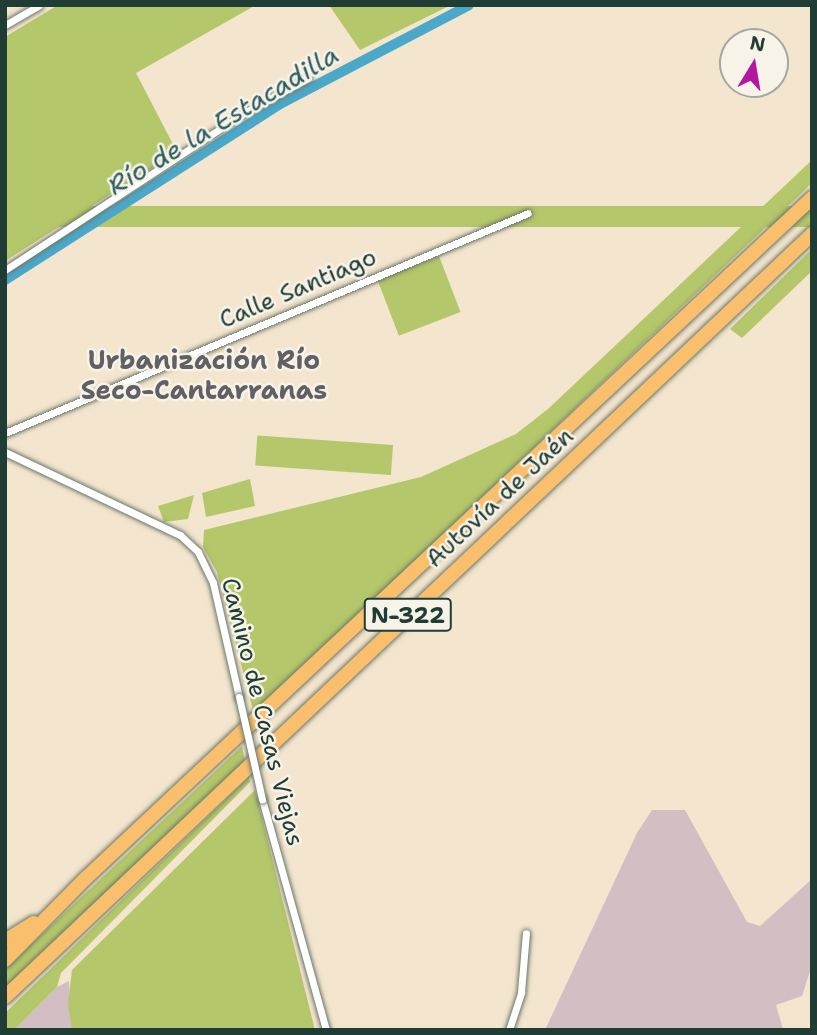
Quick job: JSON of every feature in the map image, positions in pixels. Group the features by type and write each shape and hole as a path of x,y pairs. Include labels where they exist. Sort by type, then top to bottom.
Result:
{"highway":[{"name":"Autovía de Jaén","path":"5,960 86,878 812,198"},
{"name":"Autovía de Jaén","path":"5,997 812,234"},
{"path":"5,941 34,923 86,878"}],"street":[{"path":"5,25 39,5"},
{"path":"5,271 244,113 308,78"},
{"name":"Calle Santiago","path":"5,433 528,213"},
{"name":"Camino de Casas Viejas","path":"5,452 180,535 198,552 213,583 262,799 318,1012 326,1030"},
{"path":"509,1030 521,992 526,933"}],"shaded area":[{"path":"652,810 685,810 747,922 760,926 812,879 812,965 802,996 776,1005 783,1029 545,1030 637,833"},
{"path":"69,981 72,1030 14,1030 57,987"}],"green space":[{"path":"58,5 256,5 136,73 177,152 5,261 5,37"},
{"path":"329,5 451,5 360,50"},
{"path":"812,160 812,183 254,714 217,572 203,547 204,530 421,477 516,434 548,409"},
{"path":"46,206 812,206 812,227 46,227"},
{"path":"812,249 812,271 742,338 730,329"},
{"path":"439,256 461,312 399,336 377,280"},
{"path":"257,436 393,445 391,475 255,465"},
{"path":"250,479 255,506 206,517 202,493"},
{"path":"194,495 188,519 164,522 158,506"},
{"path":"242,746 245,762 5,990 5,969"},
{"path":"249,777 250,782 61,973 57,987 14,1030 5,1030 5,1013"},
{"path":"255,790 315,1030 72,1030 68,1004 72,970"}],"waterway":[{"name":"Río de la Estacadilla","path":"5,280 280,104 469,5"}],"district":[{"name":"Urbanización Río Seco-Cantarranas","path":"204,375"}]}
